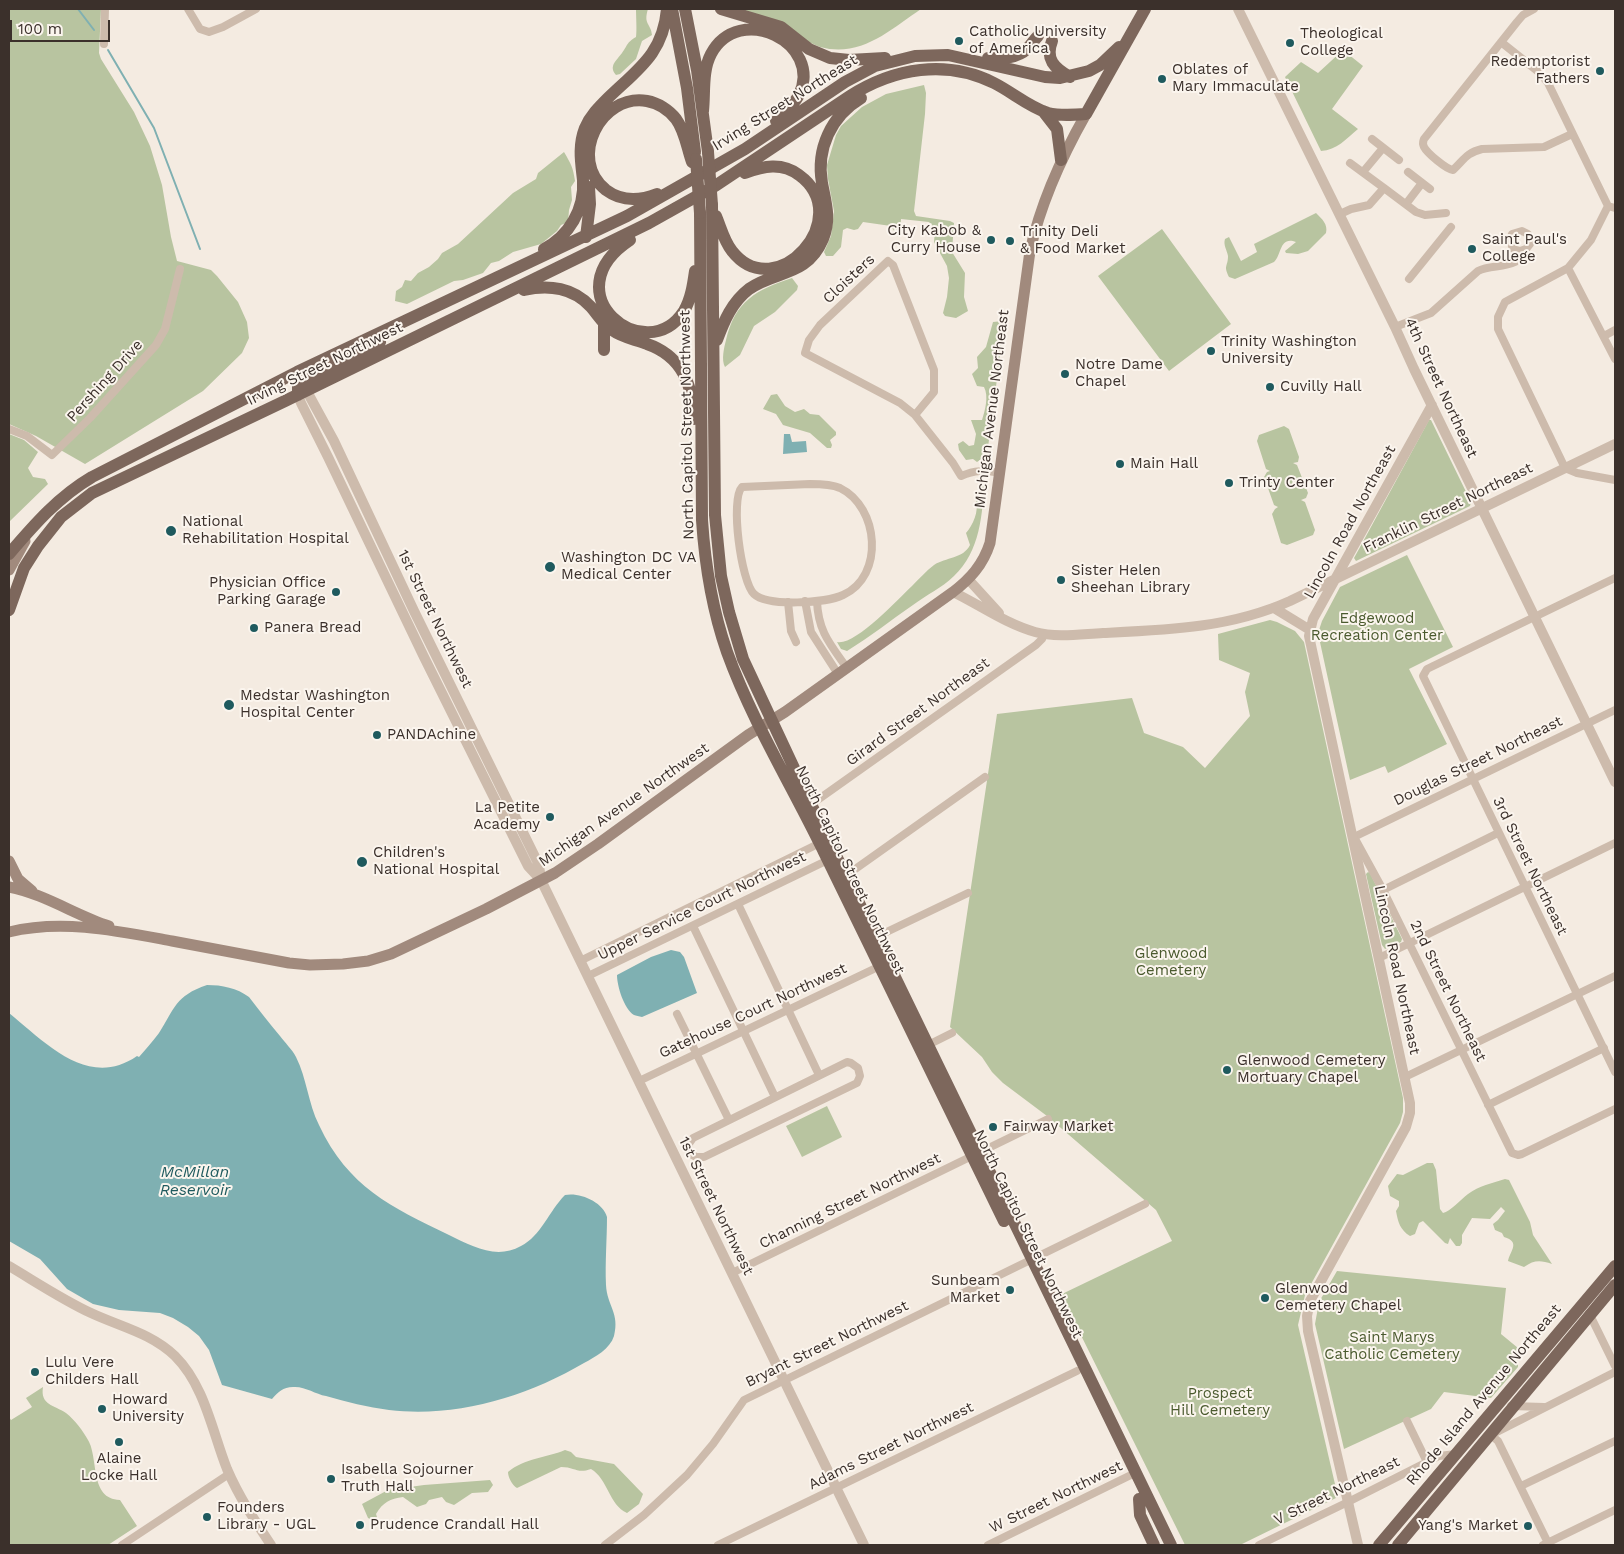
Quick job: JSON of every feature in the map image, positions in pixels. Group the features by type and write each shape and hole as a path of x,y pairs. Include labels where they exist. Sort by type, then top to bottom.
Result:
{"main road":[{"path":"463,294 482,278 548,247 567,230 576,216 582,201 583,186 580,164 583,133 594,114 654,52 662,34 667,9"},
{"path":"672,9 687,88 694,160 692,181 643,199 628,199 615,195 603,187 592,171 589,153 595,129 602,118 616,106 633,100 650,102 664,108 676,118 694,160"},
{"path":"685,9 703,112 712,205 715,515 720,570 739,647 766,724"},
{"path":"721,9 777,25 790,32 809,49 830,58 849,60 915,56"},
{"name":"Michigan Avenue Northeast","path":"766,724 953,592 968,579 980,564 990,543 1030,251 1044,198 1060,160 1144,9"},
{"path":"703,112 708,63 714,50 722,40 743,30 757,29 772,33 788,43 796,53 801,64 803,79 800,92 788,110 745,149"},
{"path":"965,58 1013,56 1025,50 1038,36"},
{"name":"Irving Street Northeast","path":"692,181 745,149 860,73 889,61 940,54 1045,77 1070,77 1085,73 1094,68 1128,38"},
{"path":"1052,41 1049,53 1052,62 1059,70 1070,77"},
{"name":"Irving Street Northeast","path":"702,194 872,83 912,71 947,69 962,71 979,76 1002,87 1043,111 1061,115 1086,114"},
{"path":"714,347 726,318 740,297 760,283 802,265 820,244 826,228 828,214 821,176 823,151 832,127 847,108 864,96 882,87 918,77 958,78 1002,87"},
{"path":"1043,111 1057,129 1060,160"},
{"path":"301,385 562,254 582,239 590,193 581,148"},
{"path":"712,205 730,249 740,260 759,267 778,267 797,258 812,240 818,221 818,206 812,188 798,174 784,167 768,166 759,168 715,186"},
{"name":"Irving Street Northwest","path":"9,610 15,589 28,561 52,528 78,502 106,485 301,385 463,294 582,239 692,181"},
{"name":"North Capitol Street Northwest","path":"692,181 700,213 701,239 704,544 714,605 732,663 766,724 807,807 828,860 842,878"},
{"name":"Irving Street Northwest","path":"9,570 30,530 57,502 92,477 500,296 618,239 702,194"},
{"path":"682,205 671,217 626,242 606,262 601,273 599,286 601,298 608,313 624,326 642,332 658,330 674,322 683,313 689,301 701,239"},
{"path":"500,296 540,287 558,288 569,292 583,300 613,331 661,350 674,361 687,379 693,401 695,452 702,493"},
{"path":"604,323 604,350 627,338"},
{"path":"9,554 30,530"},
{"name":"Michigan Avenue Northwest","path":"9,932 28,928 63,926 127,932 289,963 310,965 352,964 375,959 405,949 541,880 598,844 766,724"},
{"path":"807,807 1028,1262 1056,1309 1132,1475 1171,1545"},
{"path":"9,861 13,872 21,883 40,896"},
{"name":"Michigan Avenue Northwest","path":"9,887 40,896 88,918 127,932"},
{"path":"9,925 28,928"},
{"name":"North Capitol Street Northwest","path":"871,939 878,966 924,1047"},
{"name":"North Capitol Street Northwest","path":"1028,1262 1077,1371 1132,1475 1139,1499 1162,1545"},
{"name":"Rhode Island Avenue Northeast","path":"1379,1545 1615,1266"},
{"name":"Rhode Island Avenue Northeast","path":"1398,1545 1615,1285"},
{"path":"1056,1309 1082,1343 1179,1545"},
{"name":"North Capitol Street Northwest","path":"1139,1499 1140,1516 1154,1545"}],"street":[{"path":"104,44 105,9"},
{"path":"188,9 200,29 209,32 223,27 256,9"},
{"name":"4th Street Northeast","path":"1238,9 1340,214 1587,724 1612,766 1615,782"},
{"path":"1534,9 1523,15 1424,139 1424,148 1448,169 1453,170 1466,155 1473,151 1544,147 1572,134"},
{"path":"1501,42 1540,74 1548,83 1572,134 1612,207 1591,240 1568,268 1505,302 1498,317 1499,333 1565,468 1577,473 1615,480"},
{"path":"1372,139 1399,160"},
{"path":"1363,172 1384,148"},
{"path":"1350,163 1416,212 1425,215 1446,213"},
{"path":"1408,172 1430,189"},
{"path":"1406,204 1422,183"},
{"path":"1340,214 1369,205 1384,188"},
{"path":"1410,279 1451,227"},
{"path":"1395,327 1431,313 1478,271 1483,268 1500,267 1515,262 1520,252"},
{"name":"Cloisters","path":"915,415 934,392 934,370 893,265 888,261 820,325 809,340 805,353 900,403 915,415 961,476 974,471 985,470 1000,473"},
{"path":"1568,268 1588,303 1615,359"},
{"name":"Pershing Drive","path":"9,429 27,436 52,455 70,439 156,345 165,329 180,269"},
{"path":"1604,336 1615,330"},
{"name":"1st Street Northwest","path":"301,385 301,403 424,658 528,866 541,880 864,1545"},
{"name":"Lincoln Road Northeast","path":"1358,1545 1308,1331 1308,1311 1310,1301 1406,1127 1410,1108 1354,837 1309,636 1312,621 1432,405"},
{"name":"Franklin Street Northeast","path":"953,592 1024,628 1044,634 1188,628 1227,622 1274,608 1615,444"},
{"path":"810,484 833,486 852,496 863,509 870,524 871,550 868,568 863,578 854,589 844,595 817,601 788,602 767,600 753,593 748,584 741,559 737,494 742,487 810,484"},
{"path":"1535,617 1615,578"},
{"name":"Franklin Street Northeast","path":"968,579 1003,617"},
{"path":"805,601 808,621 815,640 843,671"},
{"path":"817,601 818,618 824,635 843,671"},
{"path":"788,602 792,631 796,642"},
{"path":"1274,608 1310,630"},
{"name":"3rd Street Northeast","path":"1535,617 1424,672 1423,676 1615,1072"},
{"name":"Girard Street Northeast","path":"807,807 1036,645 1044,634"},
{"path":"815,640 824,635"},
{"name":"Douglas Street Northeast","path":"1354,837 1615,710"},
{"path":"842,878 985,777"},
{"path":"1383,890 1498,833"},
{"name":"2nd Street Northeast","path":"1354,837 1383,890 1511,1151 1518,1155 1615,1109"},
{"name":"Upper Service Court Northwest","path":"580,961 820,843"},
{"path":"1379,958 1615,843"},
{"name":"Upper Service Court Northwest","path":"588,976 828,860"},
{"path":"871,939 968,893"},
{"path":"738,904 819,1075"},
{"path":"693,926 775,1097"},
{"name":"Gatehouse Court Northwest","path":"639,1081 878,966"},
{"path":"1405,1077 1615,976"},
{"path":"677,1014 729,1120"},
{"path":"924,1047 952,1033"},
{"path":"1488,1105 1604,1048"},
{"path":"847,1062 854,1065 860,1072 857,1083 704,1157 696,1157 689,1153 688,1145 693,1138 819,1075 847,1062"},
{"name":"Channing Street Northwest","path":"732,1273 1048,1119"},
{"path":"677,1159 689,1153"},
{"name":"Bryant Street Northwest","path":"605,1545 644,1515 687,1475 713,1444 741,1402 1145,1204"},
{"path":"9,1266 83,1309 146,1335 174,1355 188,1372 199,1391 229,1474 244,1503 270,1545"},
{"path":"1584,1302 1615,1366"},
{"name":"Adams Street Northwest","path":"718,1545 728,1543 1077,1371"},
{"path":"1615,1372 1491,1435 1498,1441 1547,1544 1615,1510"},
{"path":"1499,1404 1514,1407 1544,1407"},
{"path":"1407,1421 1427,1462"},
{"path":"1521,1486 1615,1441"},
{"name":"V Street Northeast","path":"1259,1545 1439,1456 1456,1454"},
{"path":"122,1545 229,1474"},
{"name":"W Street Northwest","path":"988,1545 1132,1475"}],"green space":[{"path":"9,9 101,9 99,53 134,112 150,146 162,185 177,261 211,270 238,302 247,322 249,338 242,353 203,391 85,464 36,436 9,424"},
{"path":"636,9 648,9 646,18 652,35 642,41 636,59 620,74 616,75 613,69 614,63 636,37"},
{"path":"732,9 921,9 874,40 849,49 835,49 820,47"},
{"path":"1343,50 1363,66 1332,109 1358,129 1332,149 1321,151 1285,77 1301,62 1318,73"},
{"path":"924,85 926,93 925,114 914,211 916,216 954,223 952,252 965,273 964,297 968,311 956,318 945,316 943,313 949,278 947,266 934,242 935,230 929,222 901,219 900,235 898,237 891,226 863,222 858,229 847,228 843,230 841,247 833,256 826,256 824,252 831,236 834,211 827,165 836,135 841,126 862,107 886,94"},
{"path":"564,152 571,166 575,181 571,187 572,200 568,222 561,225 557,231 541,244 513,252 499,261 491,263 483,273 454,281 407,304 395,301 396,291 402,287 405,280 411,281 418,273 438,259 442,253 458,244 513,193 536,179 538,173"},
{"path":"1316,213 1325,224 1326,233 1308,251 1298,254 1286,253 1285,251 1296,242 1287,242 1274,262 1235,279 1229,277 1226,268 1228,256 1225,239 1229,237 1241,261 1257,252 1254,244"},
{"path":"1162,229 1231,324 1169,371 1098,276"},
{"path":"792,278 798,286 797,290 775,312 754,326 740,355 725,367 723,357 726,340 730,327 741,306 768,287"},
{"path":"1005,318 987,455 977,462 973,459 966,460 959,450 958,444 963,441 969,446 974,445 976,434 971,420 982,420 986,399 984,387 977,386 972,374 978,368 977,357 986,347 993,322 1003,321"},
{"path":"777,394 785,406 795,412 804,409 810,414 819,415 836,432 836,435 830,440 831,448 827,448 810,433 783,425 776,414 763,409 771,395"},
{"path":"1429,420 1431,420 1471,502 1470,506 1356,561 1354,558"},
{"path":"1284,426 1289,429 1299,457 1298,462 1293,463 1297,465 1308,493 1306,498 1301,500 1305,502 1315,530 1313,535 1287,545 1281,543 1272,514 1278,507 1274,505 1264,477 1270,471 1266,469 1257,441 1259,435"},
{"path":"9,434 24,440 38,452 28,468 33,477 45,479 48,484 9,522"},
{"path":"981,477 984,480 981,519 975,544 963,566 944,584 864,640 847,651 841,649 837,642 845,641 865,630 925,572 934,565 967,550 970,545 966,533 976,513 976,501 981,490 978,479"},
{"name":"Edgewood Recreation Center","path":"1407,555 1453,647 1409,669 1447,744 1388,773 1385,766 1350,780 1318,633 1322,621 1340,587"},
{"name":"Glenwood Cemetery","path":"1270,620 1295,631 1304,642 1403,1098 1403,1112 1400,1123 1305,1295 1298,1325 1338,1497 1240,1545 1185,1545 1062,1297 1062,1294 1172,1241 1156,1210 1047,1116 1003,1083 992,1072 982,1057 950,1027 997,714 1132,698 1144,733 1183,747 1205,768 1250,716 1245,692 1250,673 1219,660 1218,634"},
{"path":"1368,872 1402,939 1401,942 1385,949 1382,945 1366,874"},
{"path":"827,1106 842,1137 802,1157 786,1126"},
{"path":"1427,1163 1433,1163 1436,1170 1440,1209 1443,1213 1477,1189 1505,1179 1509,1180 1530,1222 1533,1235 1552,1264 1537,1261 1524,1267 1508,1261 1513,1247 1512,1241 1495,1230 1493,1224 1505,1211 1501,1207 1490,1219 1472,1218 1462,1235 1460,1246 1456,1246 1450,1238 1448,1244 1445,1243 1423,1221 1419,1223 1415,1234 1410,1236 1407,1234 1400,1225 1396,1211 1399,1201 1390,1196 1388,1186 1397,1174 1403,1175"},
{"name":"Saint Marys Catholic Cemetery","path":"1337,1271 1506,1288 1501,1334 1518,1348 1518,1367 1491,1398 1444,1392 1431,1409 1344,1449 1315,1324 1319,1302"},
{"path":"43,1387 46,1401 66,1413 88,1440 96,1476 103,1493 110,1498 120,1500 137,1526 108,1545 9,1545 9,1417 11,1420 32,1407 26,1398"},
{"path":"565,1450 571,1452 576,1457 614,1464 643,1494 639,1504 627,1513 621,1509 597,1473 591,1469 579,1471 561,1467 517,1488 513,1485 508,1472 515,1467"},
{"path":"490,1480 493,1485 488,1492 472,1493 454,1505 446,1502 442,1497 429,1500 426,1504 417,1507 403,1497 384,1504 376,1514 377,1517 372,1520 368,1518 362,1504 388,1490"}],"water":[{"path":"784,434 790,434 792,442 806,441 807,452 783,454"},
{"path":"671,950 680,952 684,957 697,993 642,1017 634,1015 627,1008 622,997 617,975 651,957"},
{"name":"McMillan Reservoir","path":"207,985 229,988 249,997 294,1054 300,1065 312,1108 319,1125 343,1164 373,1193 408,1215 475,1247 493,1252 502,1252 512,1250 528,1242 565,1195 571,1194 590,1199 601,1207 607,1217 606,1285 615,1321 614,1336 609,1345 593,1358 538,1386 514,1395 465,1408 414,1412 389,1410 349,1402 297,1387 284,1389 272,1399 222,1385 209,1350 199,1336 188,1327 160,1313 119,1310 93,1304 67,1289 40,1259 9,1241 9,1013 37,1037 68,1058 84,1065 101,1068 119,1065 137,1056 139,1057 159,1033 182,998 196,989"}],"waterway":[{"path":"78,9 94,30"},
{"path":"108,50 154,128 200,249"}],"place":[{"name":"Catholic University of America","path":"959,41"},
{"name":"Theological College","path":"1290,43"},
{"name":"Redemptorist Fathers","path":"1600,71"},
{"name":"Oblates of Mary Immaculate","path":"1162,79"},
{"name":"City Kabob & Curry House","path":"991,240"},
{"name":"Trinity Deli & Food Market","path":"1010,241"},
{"name":"Saint Paul's College","path":"1472,249"},
{"name":"Trinity Washington University","path":"1211,351"},
{"name":"Notre Dame Chapel","path":"1065,374"},
{"name":"Cuvilly Hall","path":"1270,387"},
{"name":"Main Hall","path":"1120,464"},
{"name":"Trinty Center","path":"1229,483"},
{"name":"National Rehabilitation Hospital","path":"171,531"},
{"name":"Washington DC VA Medical Center","path":"550,567"},
{"name":"Sister Helen Sheehan Library","path":"1061,580"},
{"name":"Physician Office Parking Garage","path":"336,592"},
{"name":"Panera Bread","path":"254,628"},
{"name":"Medstar Washington Hospital Center","path":"229,705"},
{"name":"PANDAchine","path":"377,735"},
{"name":"La Petite Academy","path":"550,817"},
{"name":"Children's National Hospital","path":"362,862"},
{"name":"Glenwood Cemetery Mortuary Chapel","path":"1227,1070"},
{"name":"Fairway Market","path":"993,1127"},
{"name":"Sunbeam Market","path":"1010,1290"},
{"name":"Glenwood Cemetery Chapel","path":"1265,1298"},
{"name":"Lulu Vere Childers Hall","path":"35,1372"},
{"name":"Howard University","path":"102,1409"},
{"name":"Alaine Locke Hall","path":"119,1442"},
{"name":"Isabella Sojourner Truth Hall","path":"331,1479"},
{"name":"Founders Library - UGL","path":"207,1517"},
{"name":"Prudence Crandall Hall","path":"360,1525"},
{"name":"Yang's Market","path":"1528,1526"}],"park label":[{"name":"Prospect Hill Cemetery","path":"1220,1402"}]}
